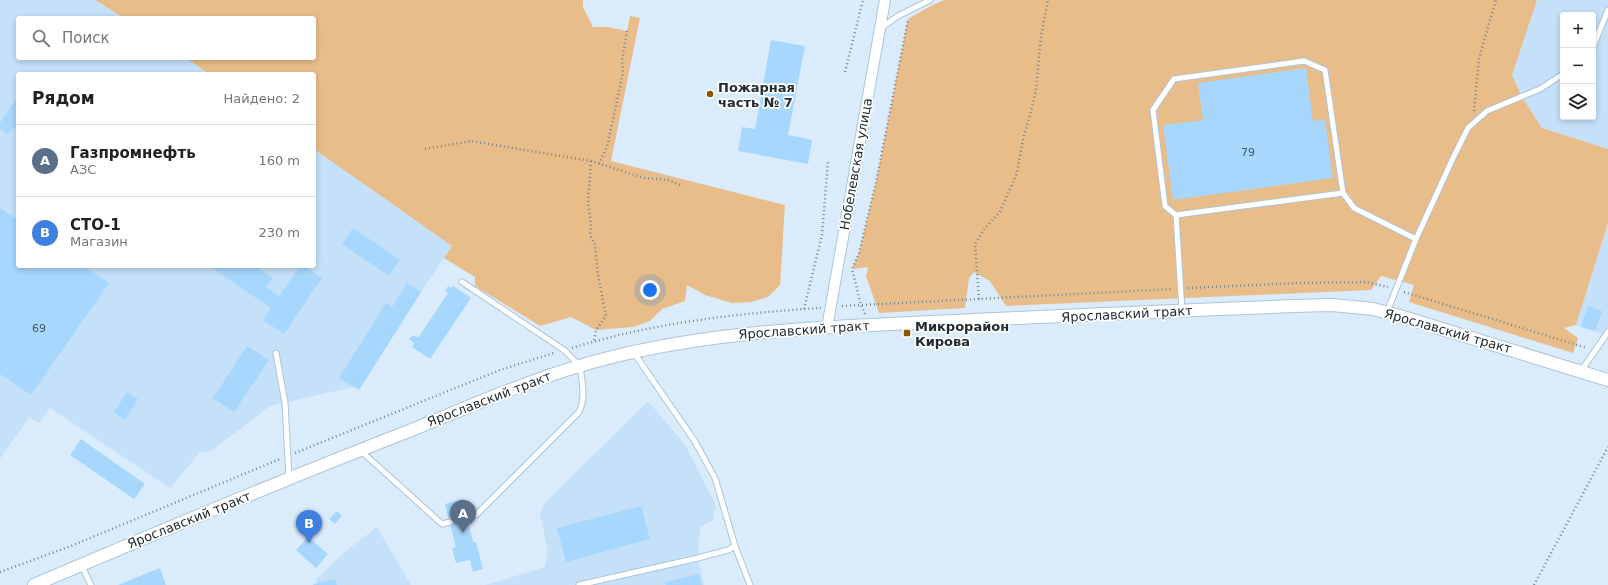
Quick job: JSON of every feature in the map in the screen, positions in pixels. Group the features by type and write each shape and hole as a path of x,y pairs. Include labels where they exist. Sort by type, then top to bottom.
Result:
{"street":[{"name":"Нобелевская улица","path":"827,328 885,0"},
{"name":"Ярославский тракт","path":"34,585 360,450 546,377 580,366 634,352 707,338 827,328 1332,305 1356,307 1387,313 1608,380"}],"lane":[{"path":"880,29 898,16 930,0"},
{"path":"1596,40 1608,10"},
{"path":"1343,193 1176,215 1165,206 1153,110 1174,79 1304,61 1325,70 1343,193 1354,208 1416,239"},
{"path":"1387,313 1416,239 1468,128 1488,112 1540,89 1560,76"},
{"path":"1176,215 1182,311"},
{"path":"462,282 564,350 580,366 583,396 582,406 579,412 476,515 467,518"},
{"path":"1581,371 1608,332"},
{"path":"634,352 694,440 715,478 735,546 750,585"},
{"path":"276,353 285,403 289,479"},
{"path":"360,450 442,524 450,522"},
{"path":"579,585 705,556 728,550 735,546"},
{"path":"82,565 91,585"}],"path":[{"path":"845,72 863,0"},
{"path":"979,299 975,244 985,228 1000,212 1017,173 1023,138 1036,90 1041,36 1048,0"},
{"path":"1473,123 1479,58 1496,0"},
{"path":"852,269 859,253 876,182 908,19"},
{"path":"599,164 607,147 623,73 622,60 627,31"},
{"path":"425,149 471,142 591,161 644,178 668,180 683,186"},
{"path":"591,161 588,202 591,224 590,235 595,245 598,275 606,316 596,330 594,341"},
{"path":"804,309 822,235 828,161"},
{"path":"1534,585 1608,447"}],"shaded area":[{"path":"0,0 95,0 121,16 16,16 16,60 189,60 206,72 16,72 16,268 316,268 316,150 452,246 359,390 353,387 270,406 210,452 200,452 170,488 50,408 39,423 29,417 0,459"},
{"path":"95,0 583,0 583,7 593,27 608,27 627,31 630,16 640,18 611,161 785,205 780,285 768,297 751,302 732,303 705,295 687,285 685,301 662,309 650,321 633,327 596,330 571,317 540,326 475,286 475,277 444,258 452,246 316,150 316,72 206,72 189,60 316,60 316,16 121,16"},
{"path":"944,0 1537,0 1512,75 1522,97 1542,128 1608,149 1608,223 1576,325 1564,328 1578,338 1573,353 1409,302 1414,285 1381,276 1371,290 1006,306 990,281 974,272 969,278 965,308 879,313 866,276 868,267 852,269 859,253 876,182 908,19"},
{"path":"1537,0 1608,0 1608,149 1542,128 1522,97 1512,75"},
{"path":"1608,223 1608,336 1576,325"},
{"path":"648,401 686,446 716,506 713,520 700,527 698,558 704,585 486,585 545,567 548,551 540,515 543,505"},
{"path":"377,527 411,585 312,585 317,584 316,579 346,551"}],"building":[{"path":"771,40 805,46 788,135 812,140 808,164 738,151 742,127 755,129"},
{"path":"1306,68 1313,121 1325,120 1333,178 1173,200 1163,125 1203,120 1198,83"},
{"path":"16,99 16,129 13,127 8,134 0,129 0,123"},
{"path":"0,208 16,219 16,268 87,268 109,283 31,395 0,374"},
{"path":"353,228 400,260 389,276 342,244"},
{"path":"212,268 258,268 273,278 266,287 279,296 299,268 307,268 322,278 284,334 263,320 271,308"},
{"path":"407,283 421,292 359,390 339,378 386,303 392,307"},
{"path":"448,286 451,288 453,286 471,298 430,359 412,347 414,343 409,339 413,335 418,338 448,293 445,291"},
{"path":"1588,306 1602,311 1595,331 1581,327"},
{"path":"247,346 269,360 234,412 213,398"},
{"path":"127,392 138,399 125,420 114,412"},
{"path":"81,439 145,484 134,499 70,455"},
{"path":"463,499 473,542 476,542 483,569 473,572 470,560 456,563 452,548 456,547 445,504"},
{"path":"641,506 650,539 566,562 557,528"},
{"path":"337,511 342,516 335,524 329,519"},
{"path":"308,537 328,554 316,568 296,550"},
{"path":"160,568 166,585 118,585"},
{"path":"699,574 702,585 666,585 665,582"},
{"path":"335,579 337,585 313,584"}],"place":[{"name":"Пожарная часть № 7","path":"710,94"},
{"name":"Микрорайон Кирова","path":"907,333"},
{"name":"Газпромнефть","path":"463,533"},
{"name":"СТО-1","path":"309,543"}]}
